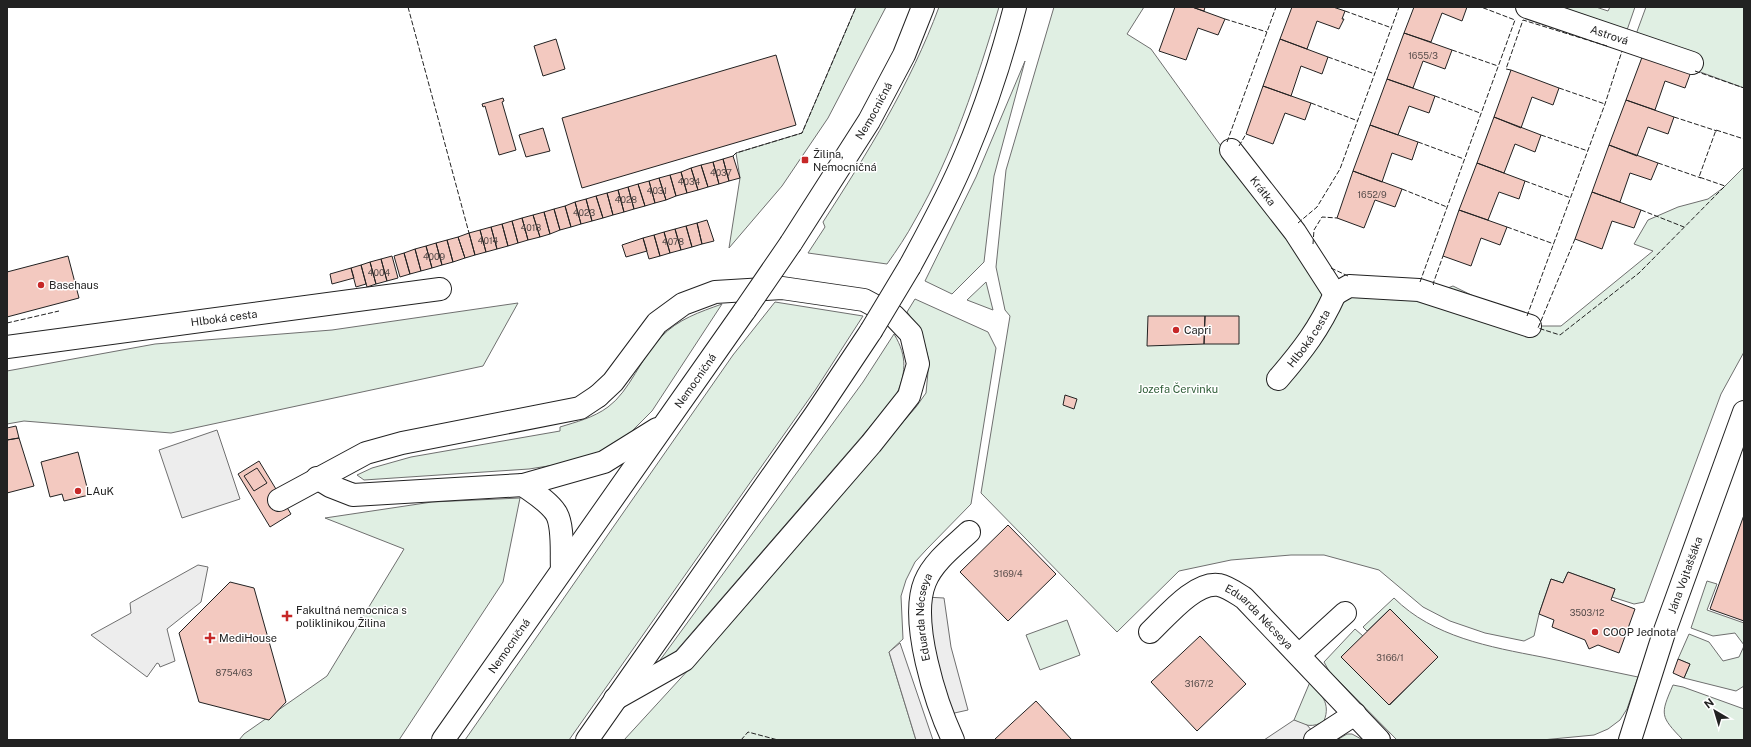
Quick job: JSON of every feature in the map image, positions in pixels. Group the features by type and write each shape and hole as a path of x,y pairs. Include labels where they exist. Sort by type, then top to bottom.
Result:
{"main road":[{"name":"Nemocničná","path":"443,740 791,243 869,121 904,55 923,7"},
{"path":"587,740 815,415 871,331 910,266 940,212 966,155 988,100 1015,7"},
{"name":"Astrová","path":"1527,7 1692,63"},
{"name":"Krátka","path":"1232,150 1295,232 1335,294"},
{"path":"1335,294 1349,286 1419,290 1530,326"},
{"path":"279,500 317,478 366,453 402,442 580,408 598,396 613,382 657,323 683,304 715,292 782,288 864,300 894,316 911,334 918,364 909,396 871,444 684,660 615,699"},
{"name":"Hlboká cesta","path":"7,347 440,289"},
{"name":"Hlboká cesta","path":"1278,379 1308,344 1326,314 1335,294"},
{"name":"Jána Vojtaššáka","path":"1630,740 1663,636 1744,412"},
{"path":"317,478 330,486 353,495 523,485 604,462 665,423"},
{"path":"523,485 542,498 557,514 561,533 562,569"},
{"name":"Eduarda Nécseya","path":"953,740 933,685 926,657 922,636 920,598 925,580 937,564 969,532"},
{"name":"Eduarda Nécseya","path":"1150,632 1193,592 1218,585 1233,591 1244,598 1379,740"},
{"path":"1299,655 1345,613"},
{"path":"1315,740 1355,714"}],"green space":[{"path":"856,7 886,7 828,118 782,186 729,248 740,178 736,153 802,133"},
{"path":"939,7 999,7 963,116 929,195 909,231 887,264 808,253 825,227 823,222 887,118 915,64"},
{"name":"Jozefa Červinku","path":"1054,7 1144,7 1127,34 1151,49 1327,293 1416,300 1453,286 1534,326 1561,326 1653,251 1634,244 1648,220 1678,207 1708,199 1723,188 1744,167 1744,352 1721,394 1644,602 1634,604 1612,597 1615,589 1568,572 1563,583 1551,579 1539,614 1534,636 1524,641 1485,633 1450,621 1423,607 1379,570 1324,555 1291,555 1231,560 1179,571 1117,632 981,493 1010,316 1005,310 996,267 1006,170"},
{"path":"1550,7 1596,7 1608,11 1610,7 1635,7 1626,33"},
{"path":"1646,7 1744,7 1744,88 1692,69 1635,37"},
{"path":"1025,61 994,176 984,262 952,294 925,281 976,177"},
{"path":"986,282 993,310 967,300"},
{"path":"915,299 988,332 996,348 971,504 915,562 906,580 901,596 903,639 889,652 916,740 624,740 713,643 916,407 926,393 929,361 921,331 907,312"},
{"path":"775,302 863,316 816,389 569,740 465,740 733,355"},
{"path":"518,303 483,366 171,433 24,421 7,424 7,371 155,344 332,330"},
{"path":"722,304 652,411 628,435 599,452 567,463 529,469 364,480 357,475 372,468 411,457 560,431 560,427 596,414 616,400 623,392 654,345 675,325"},
{"path":"894,334 902,350 904,366 899,389 895,398 650,681 647,678 863,382"},
{"path":"520,498 503,582 399,740 239,740 244,734 327,676 404,549 325,518 432,502"},
{"path":"1707,581 1717,584 1707,610 1744,623 1744,645 1735,633 1713,636 1691,628"},
{"path":"1394,598 1409,611 1426,622 1463,638 1502,649 1638,677 1627,709 1620,720 1608,729 1594,735 1542,740 1397,740 1329,671 1324,662 1355,629 1363,636 1341,657 1390,705 1438,657 1390,609 1367,631 1363,627"},
{"path":"1067,620 1080,655 1040,670 1026,635"},
{"path":"1689,634 1709,642 1723,661 1739,657 1744,646 1744,686 1736,691 1684,678 1690,664 1678,659"},
{"path":"1310,682 1324,699 1326,704 1326,715 1324,721 1316,725 1305,725 1294,720"},
{"path":"1673,685 1683,687 1744,709 1744,740 1683,740 1670,726 1664,715 1664,709"},
{"path":"1347,734 1352,734 1363,740 1337,740"}],"shaded area":[{"path":"217,430 240,499 182,518 159,450"},
{"path":"198,565 208,567 201,602 167,629 175,661 160,667 157,663 147,677 91,635 131,613 130,603"},
{"path":"925,597 944,598 951,647 968,710 950,714 934,645"},
{"path":"900,643 933,740 916,740 889,652"},
{"path":"1294,720 1307,725 1320,740 1264,740"}],"building":[{"path":"1175,7 1192,7 1225,19 1218,35 1198,28 1186,60 1159,51"},
{"path":"1192,7 1205,7 1204,11"},
{"path":"1292,7 1333,7 1345,11 1342,19 1344,19 1339,29 1317,21 1307,49 1280,39"},
{"path":"1414,7 1467,7 1462,21 1442,13 1431,42 1404,33"},
{"path":"1404,33 1452,50 1445,69 1423,61 1413,88 1387,79"},
{"path":"556,39 565,69 543,76 534,46"},
{"path":"1280,39 1328,57 1322,74 1301,66 1291,96 1263,86"},
{"path":"1644,52 1692,69 1685,88 1665,81 1655,110 1626,100"},
{"path":"776,55 796,125 582,188 562,118"},
{"path":"1511,70 1559,88 1553,105 1532,97 1521,128 1494,117"},
{"path":"1387,79 1435,96 1429,113 1409,106 1398,135 1370,125"},
{"path":"1263,86 1311,103 1305,120 1285,113 1273,144 1246,134"},
{"path":"503,98 504,101 502,102 516,150 499,155 485,106 483,107 482,104"},
{"path":"1626,100 1674,117 1668,134 1648,127 1637,156 1609,145"},
{"path":"1494,117 1541,135 1535,152 1515,144 1504,173 1477,163"},
{"path":"1370,125 1418,142 1412,160 1392,153 1382,182 1353,171"},
{"path":"543,128 550,151 526,157 519,135"},
{"path":"1609,145 1658,163 1651,180 1630,173 1620,202 1592,192"},
{"path":"733,156 740,178 729,181 723,159"},
{"path":"723,159 729,181 719,184 713,162"},
{"path":"713,162 719,184 708,187 701,165"},
{"path":"1477,163 1525,181 1519,199 1499,192 1488,220 1459,210"},
{"path":"701,165 708,187 698,190 691,168"},
{"path":"691,168 698,190 687,193 681,172"},
{"path":"1353,171 1402,189 1395,207 1375,200 1364,228 1337,218"},
{"path":"681,172 687,193 676,196 670,175"},
{"path":"670,175 676,196 666,200 659,178"},
{"path":"659,178 666,200 655,203 649,181"},
{"path":"649,181 655,203 645,206 638,184"},
{"path":"638,184 645,206 634,209 628,187"},
{"path":"628,187 634,209 624,212 618,190"},
{"path":"618,190 624,212 613,215 607,193"},
{"path":"1592,192 1641,210 1634,228 1612,221 1602,249 1575,239"},
{"path":"607,193 613,215 603,218 596,196"},
{"path":"596,196 603,218 592,221 586,199"},
{"path":"586,199 592,221 581,224 575,202"},
{"path":"575,202 581,224 571,227 565,206"},
{"path":"565,206 571,227 560,230 554,209"},
{"path":"554,209 560,230 550,234 544,212"},
{"path":"1459,210 1507,227 1500,245 1481,238 1471,266 1443,256"},
{"path":"544,212 550,234 540,237 533,215"},
{"path":"533,215 540,237 528,240 522,218"},
{"path":"522,218 528,240 518,243 512,221"},
{"path":"707,220 714,241 702,244 697,223"},
{"path":"512,221 518,243 508,246 502,224"},
{"path":"697,223 702,244 692,247 686,226"},
{"path":"502,224 508,246 497,249 491,227"},
{"path":"686,226 692,247 681,250 675,229"},
{"path":"491,227 497,249 486,252 480,230"},
{"path":"675,229 681,250 670,253 664,232"},
{"path":"480,230 486,252 475,255 469,233"},
{"path":"664,232 670,253 660,256 654,235"},
{"path":"469,233 475,255 465,258 458,237"},
{"path":"654,235 660,256 649,259 643,238"},
{"path":"458,237 465,258 453,262 447,240"},
{"path":"643,238 647,251 626,257 622,245"},
{"path":"447,240 453,262 442,265 436,243"},
{"path":"436,243 442,265 432,268 426,246"},
{"path":"426,246 432,268 421,271 415,249"},
{"path":"415,249 421,271 410,274 404,253"},
{"path":"404,253 410,274 400,277 394,256"},
{"name":"Basehaus","path":"68,256 79,298 7,317 7,272"},
{"path":"392,256 398,278 387,281 381,259"},
{"path":"381,259 387,281 376,284 370,262"},
{"path":"370,262 376,284 367,287 361,265"},
{"path":"361,265 366,284 356,287 351,268"},
{"path":"351,268 354,278 332,284 330,274"},
{"name":"Capri","path":"1148,316 1205,316 1204,344 1147,346"},
{"path":"1205,316 1239,316 1239,344 1204,344"},
{"path":"1065,395 1077,399 1074,409 1063,405"},
{"path":"16,426 19,438 7,440 7,428"},
{"path":"19,438 34,486 7,493 7,440"},
{"path":"78,452 89,495 64,501 62,494 50,497 41,462"},
{"path":"259,461 291,514 270,527 238,474"},
{"path":"257,468 267,483 254,491 244,476"},
{"path":"1744,515 1744,621 1710,609"},
{"path":"1008,525 1056,574 1008,621 960,572"},
{"path":"1568,572 1615,589 1611,600 1635,609 1619,653 1598,645 1589,649 1585,640 1552,627 1554,620 1539,614 1551,579 1563,583"},
{"path":"230,582 254,588 286,702 269,720 199,702 179,633"},
{"path":"1390,609 1438,657 1389,705 1341,657"},
{"path":"1200,636 1246,684 1197,731 1151,682"},
{"path":"1678,659 1690,664 1684,678 1673,673"},
{"path":"1036,701 1072,740 994,740 1012,723"}],"fence":[{"path":"408,7 469,233"},
{"path":"733,156 736,153 802,133 856,7"},
{"path":"1227,142 1276,7"},
{"path":"1298,223 1317,207 1340,169 1399,7"},
{"path":"1420,282 1515,20 1481,7"},
{"path":"1345,11 1392,28"},
{"path":"1225,19 1267,32"},
{"path":"1511,70 1506,69 1523,20 1607,46"},
{"path":"1452,50 1498,66"},
{"path":"1527,316 1605,104 1622,51"},
{"path":"1328,57 1375,74"},
{"path":"1695,71 1744,88"},
{"path":"1559,88 1605,104"},
{"path":"1435,96 1480,113"},
{"path":"1311,103 1358,121"},
{"path":"1674,117 1717,131"},
{"path":"1575,239 1538,328 1560,335 1639,273 1725,186 1699,177 1716,130 1744,139"},
{"path":"1239,146 1246,134"},
{"path":"1541,135 1588,151"},
{"path":"1418,142 1464,159"},
{"path":"1658,163 1701,178"},
{"path":"1525,181 1571,198"},
{"path":"1402,189 1447,207"},
{"path":"1641,210 1684,227"},
{"path":"1313,244 1314,230 1322,217 1337,218"},
{"path":"1507,227 1554,244"},
{"path":"1434,285 1433,284 1443,256"},
{"path":"1331,268 1348,276"},
{"path":"7,323 59,311"},
{"path":"741,740 748,732 778,740"}],"place":[{"name":"Žilina, Nemocničná","path":"805,160"},
{"name":"Basehaus","path":"41,285"},
{"name":"Capri","path":"1176,330"},
{"name":"LAuK","path":"78,491"},
{"name":"Fakultná nemocnica s poliklinikou Žilina","path":"287,616"},
{"name":"COOP Jednota","path":"1595,632"},
{"name":"MediHouse","path":"210,638"}]}
